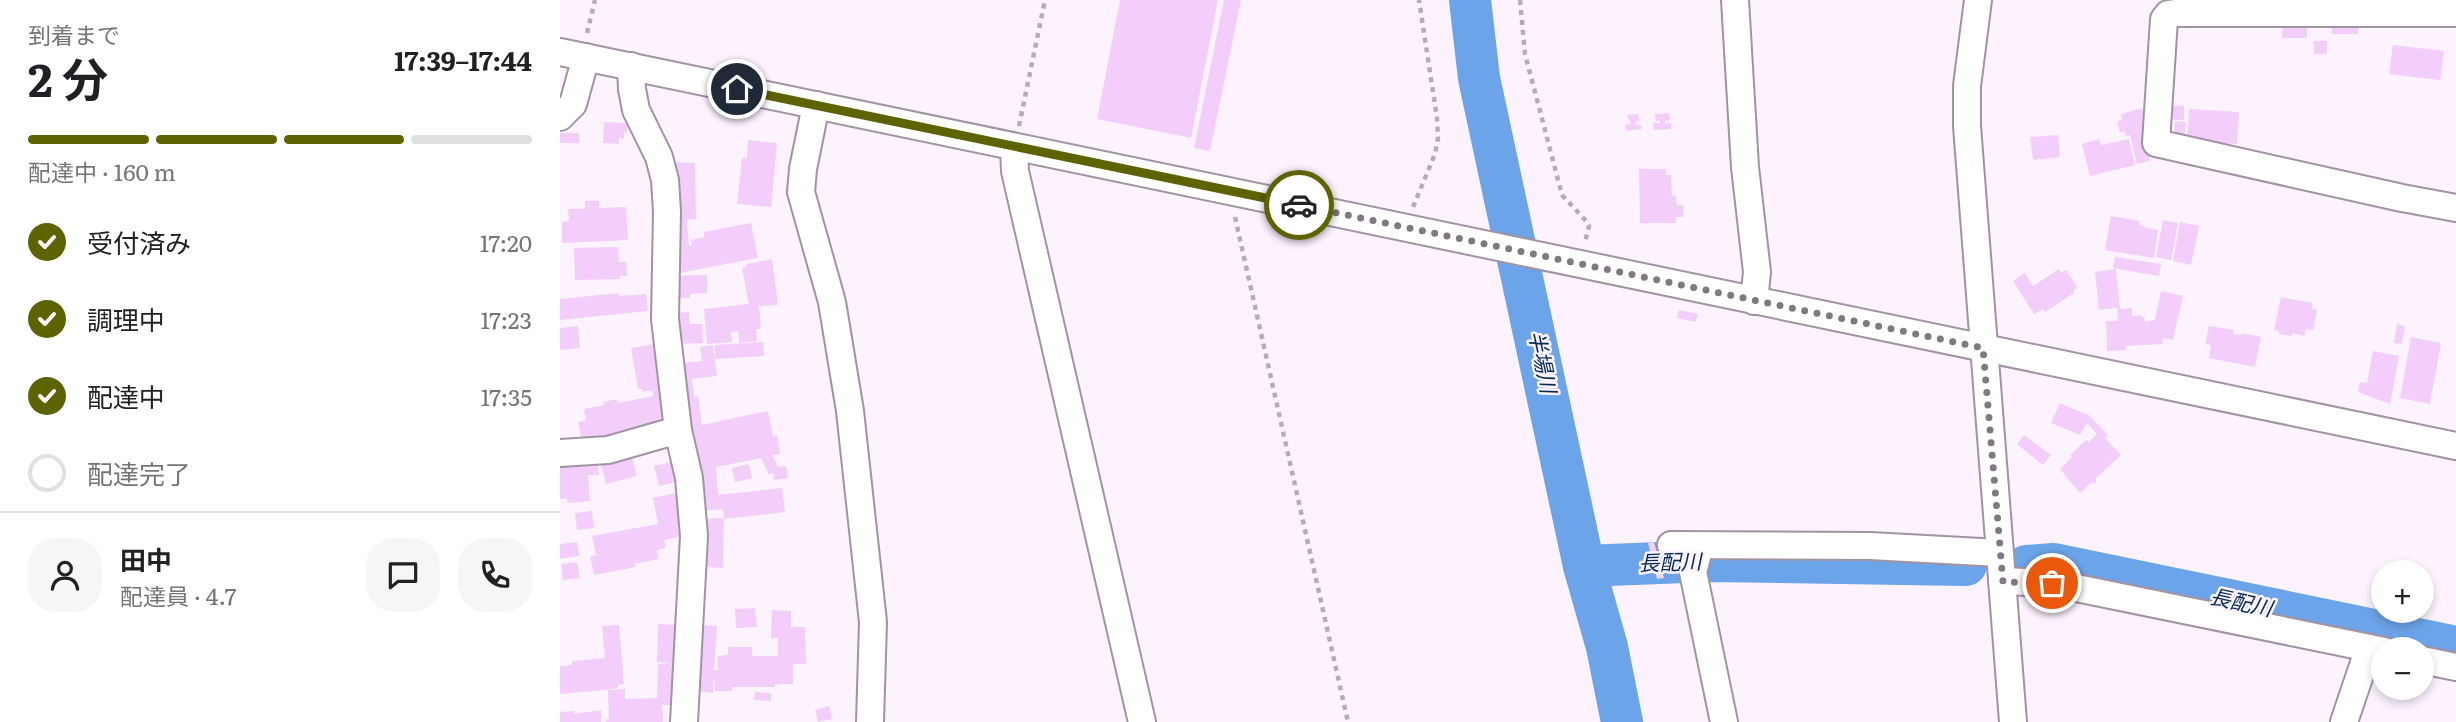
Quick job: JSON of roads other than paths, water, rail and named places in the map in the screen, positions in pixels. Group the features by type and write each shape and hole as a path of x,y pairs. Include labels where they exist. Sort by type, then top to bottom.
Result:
{"street":[{"path":"1735,0 1745,167 1757,272 1755,301"},
{"path":"1978,0 1967,86 1967,126 2013,722"},
{"path":"2456,13 2168,14 2164,19 2156,143 2456,208"},
{"path":"560,51 2456,446"},
{"path":"560,117 573,104 586,57"},
{"path":"631,66 636,110 659,157 665,180 665,319 678,430 689,478 694,536 684,722"},
{"path":"816,105 801,192 832,302 850,411 873,622 870,722"},
{"path":"1014,147 1015,171 1142,722"},
{"path":"560,453 608,450 678,430"},
{"path":"1671,545 1697,557 1870,546 2000,553"},
{"path":"1697,557 1724,722"},
{"path":"2003,582 2052,583 2371,649"},
{"path":"2344,722 2371,661"},
{"path":"2434,662 2456,667"}],"waterway":[{"name":"半場川","path":"1470,0 1479,78 1584,566 1607,647 1622,722"},
{"name":"長配川","path":"1584,566 1710,561 1966,565"},
{"name":"長配川","path":"2026,566 2054,564 2456,647"}]}
